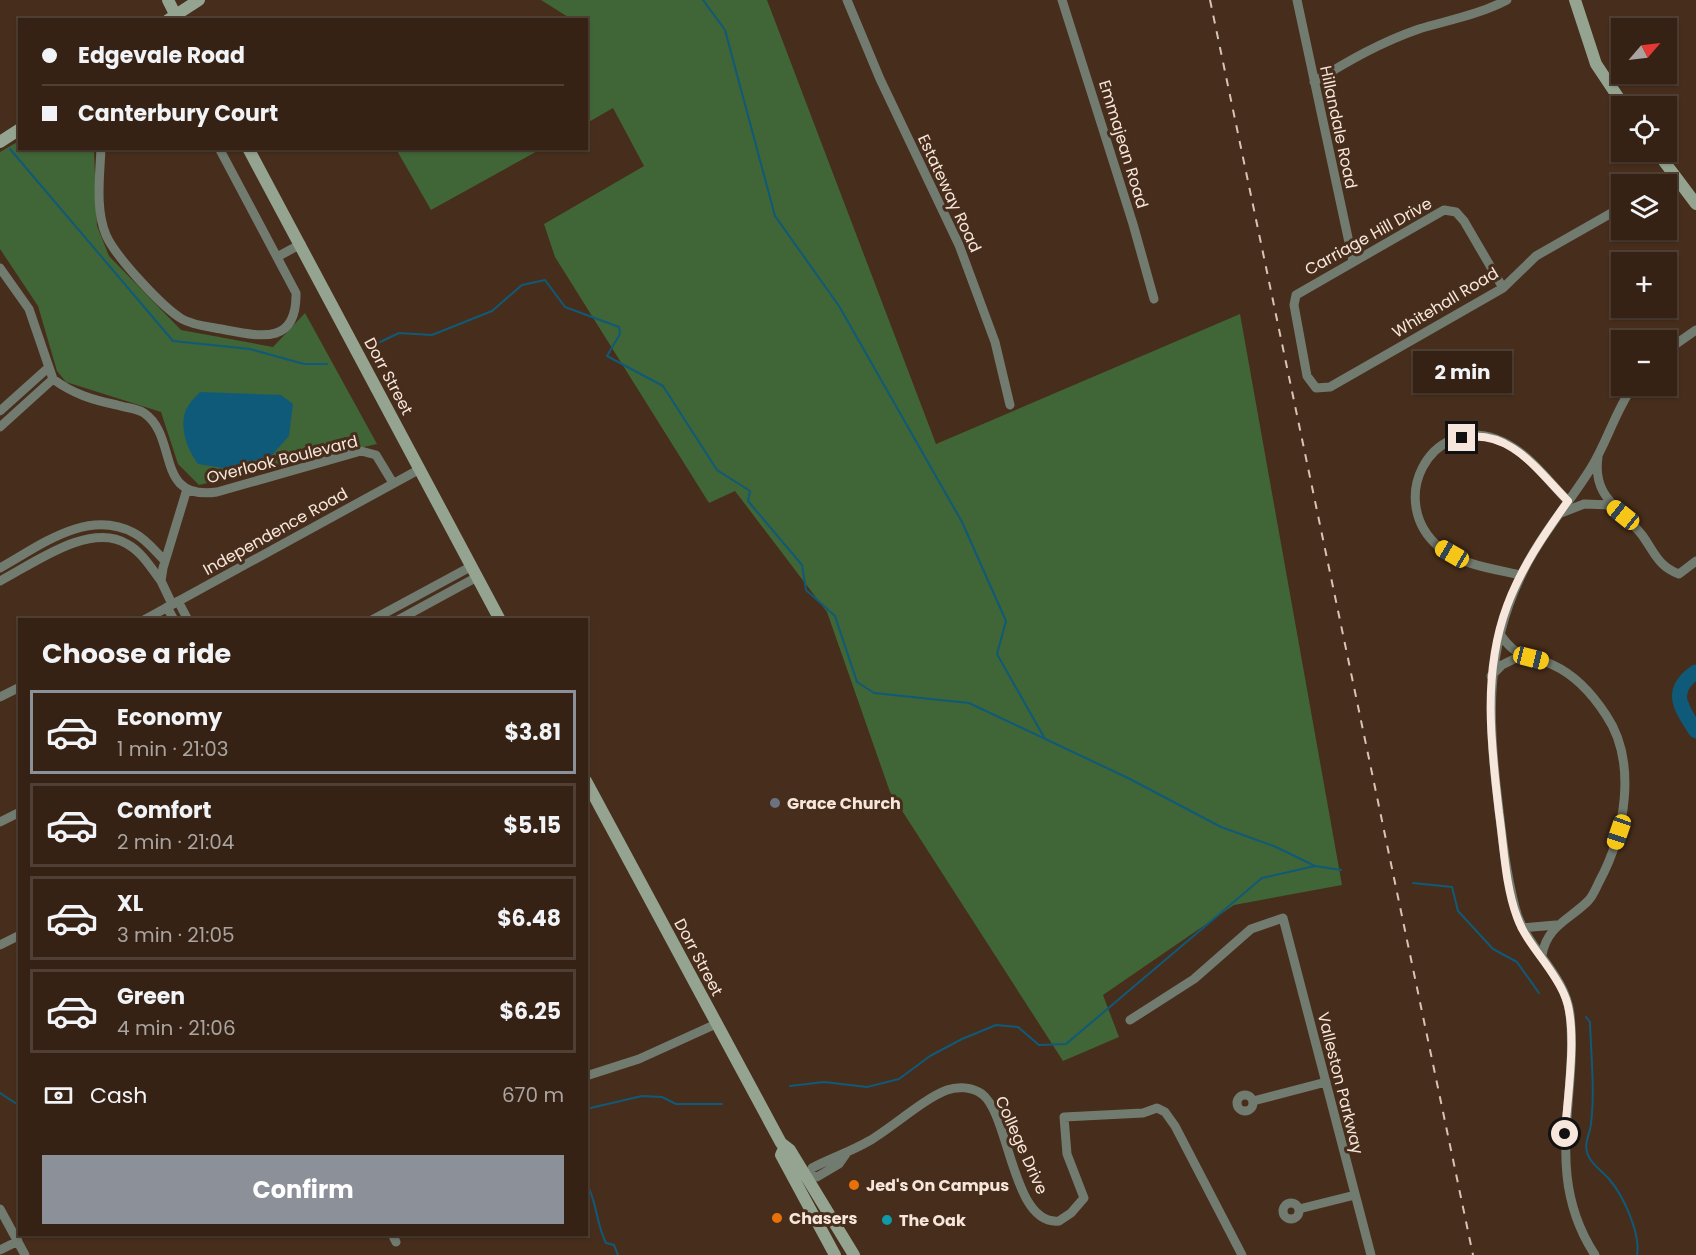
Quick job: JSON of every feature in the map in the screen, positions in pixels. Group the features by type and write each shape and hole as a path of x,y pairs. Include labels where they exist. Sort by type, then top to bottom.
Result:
{"main road":[{"path":"168,0 174,18 199,0"},
{"path":"1575,0 1596,64 1617,96"},
{"path":"0,142 18,130"},
{"name":"Dorr Street","path":"249,150 499,618"},
{"path":"1665,162 1674,174"},
{"path":"1677,177 1696,204"},
{"name":"Dorr Street","path":"588,785 784,1148 790,1150 808,1176 854,1255"},
{"name":"Dorr Street","path":"784,1148 781,1155 835,1255"}],"street":[{"name":"Estateway Road","path":"847,0 879,77 959,245 995,342 1010,405"},
{"name":"Emmajean Road","path":"1062,0 1127,202 1154,299"},
{"name":"Hillandale Road","path":"1297,0 1353,261"},
{"path":"1314,82 1377,45 1421,29 1471,17 1507,0"},
{"path":"101,150 100,207 105,234 117,253 166,307 183,320 266,336 278,334 287,327 296,307 296,293 220,150"},
{"name":"Carriage Hill Drive","path":"1302,347 1294,305 1296,295 1444,210 1456,212 1464,221 1503,288"},
{"name":"Whitehall Road","path":"1302,347 1307,375 1316,388 1326,389 1503,288 1536,256 1611,213"},
{"path":"278,257 301,244"},
{"path":"0,268 29,309 53,380 0,427"},
{"path":"1677,343 1696,330"},
{"path":"0,411 49,367"},
{"name":"Overlook Boulevard","path":"53,380 81,396 141,411 158,427 176,480 187,489 203,494 218,492 361,452 376,455 393,483"},
{"path":"1595,1255 1573,1206 1567,1172 1565,1134 1572,1038 1568,1004 1542,955 1522,928 1508,881 1490,737 1491,676 1506,608 1521,575 1556,517 1599,455 1617,408 1626,396"},
{"path":"1521,575 1463,561 1435,542 1419,521 1415,506 1419,471 1436,450 1449,442 1483,436 1497,440 1528,459 1568,501"},
{"path":"1599,455 1599,479 1611,505 1634,526 1657,562 1666,569 1679,574 1696,561"},
{"name":"Independence Road","path":"148,618 420,469"},
{"path":"161,581 187,489"},
{"path":"1556,517 1565,510 1584,504 1611,505"},
{"path":"0,568 70,530 92,525 107,525 133,532 165,561"},
{"path":"0,581 74,542 91,537 109,537 127,543 143,557 161,581 172,604 174,618"},
{"path":"376,618 474,571"},
{"path":"401,618 474,571"},
{"path":"172,604 186,618"},
{"path":"1500,634 1520,656 1555,665 1584,687 1606,715 1617,735 1623,759 1622,817 1606,870 1589,901 1556,925 1546,940 1542,955"},
{"path":"1491,676 1502,665 1520,656"},
{"path":"0,697 18,688"},
{"path":"0,822 18,813"},
{"name":"Valleston Parkway","path":"1130,1020 1194,979 1251,929 1283,918 1371,1255"},
{"path":"1522,928 1556,925"},
{"path":"0,945 18,936"},
{"path":"588,1075 639,1059 716,1024"},
{"path":"1254,1101 1326,1082"},
{"name":"College Drive","path":"808,1176 812,1168 834,1156 846,1154 939,1094 953,1088 976,1091 987,1099 994,1111 1006,1151 1035,1211 1044,1219 1059,1221 1071,1213 1084,1198 1067,1154 1064,1117 1143,1113 1157,1108 1165,1112 1175,1126 1242,1255"},
{"path":"1299,1209 1355,1195"},
{"path":"0,1209 25,1255"},
{"path":"0,1250 18,1241"}],"green space":[{"path":"541,0 767,0 936,444 1240,314 1342,885 1234,905 1103,995 1119,1037 1063,1061 890,792 827,612 735,491 709,503 555,257 544,224 644,166 613,108 588,122 588,18 566,18 568,17"},
{"path":"18,142 18,150 94,150 97,226 109,256 181,330 273,347 305,313 377,444 199,485 178,464 161,412 66,382 57,371 38,306 0,249 0,152"},
{"path":"397,150 539,150 431,210"}],"water":[{"path":"200,392 281,395 293,404 289,436 272,455 229,469 198,464 187,444 183,420 188,406"}],"waterway":[{"path":"703,0 725,30 775,216 839,306 962,522 1006,621 997,654 1045,739"},
{"path":"10,149 173,341 250,349 304,364 327,364"},
{"path":"376,344 399,333 432,335 492,311 522,285 545,280 565,307 619,327 620,334 607,356 663,386 717,470 750,491 748,501 802,565 806,590 835,616 857,682 874,693 969,703 1128,778 1221,827 1276,847 1315,866"},
{"path":"1696,672 1687,679 1680,693 1682,707 1696,731"},
{"path":"790,1086 824,1082 867,1087 899,1079 930,1056 996,1025 1018,1027 1039,1045 1066,1044 1262,878 1315,866 1341,870"},
{"path":"1413,883 1452,887 1458,911 1493,949 1517,962 1539,993"},
{"path":"1586,1017 1590,1022 1593,1086 1587,1151 1592,1162 1609,1179 1625,1205 1634,1226 1638,1246 1637,1255"},
{"path":"0,1093 18,1105"},
{"path":"588,1109 642,1096 662,1097 676,1104 722,1104"},
{"path":"588,1187 606,1243 614,1245 618,1255"}],"railway":[{"path":"1210,0 1473,1255"}],"place":[{"name":"Grace Church","path":"775,803"},
{"name":"Jed's On Campus","path":"854,1185"},
{"name":"Chasers","path":"777,1218"},
{"name":"The Oak","path":"887,1220"}],"route":[{"path":"1462,438 1483,436 1517,450 1568,501 1534,552 1506,608 1491,676 1490,737 1508,881 1517,916 1527,936 1553,973 1564,994 1570,1013 1572,1038 1565,1134"}]}
